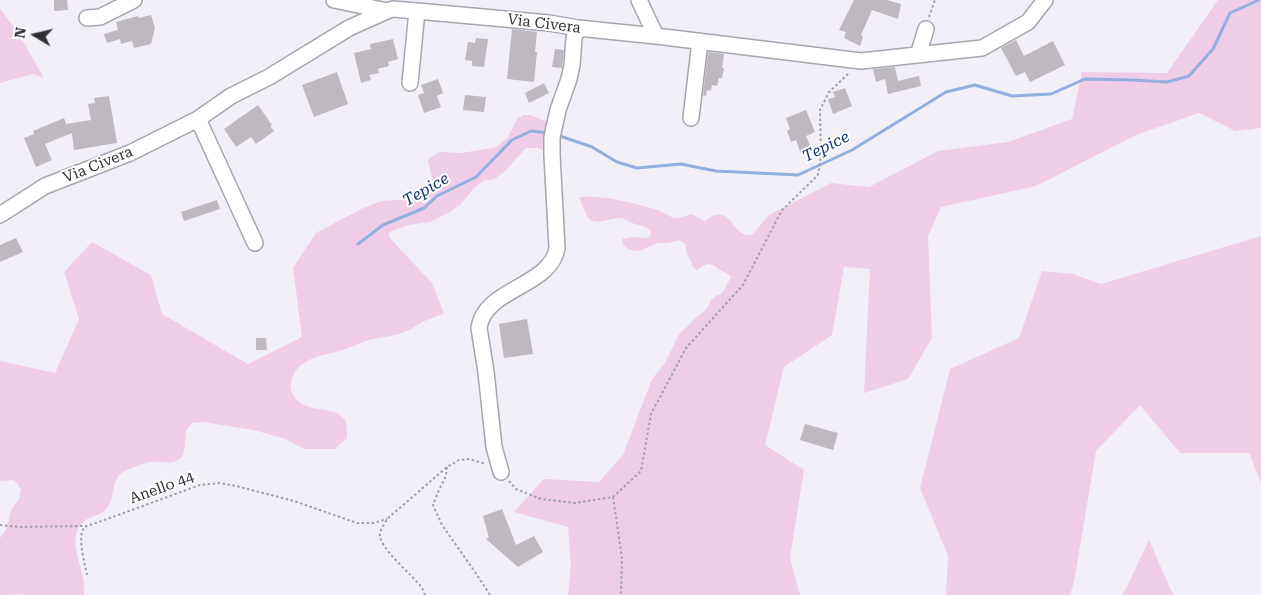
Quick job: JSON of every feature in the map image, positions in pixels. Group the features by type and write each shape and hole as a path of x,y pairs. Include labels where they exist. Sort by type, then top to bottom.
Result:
{"street":[{"path":"87,18 100,17 134,0"},
{"path":"334,0 386,11"},
{"path":"639,0 656,36"},
{"name":"Via Civera","path":"0,215 45,186 130,153 198,118 231,96 269,77 349,28 393,9 549,23 861,61 982,48 1028,22 1044,0"},
{"path":"410,84 417,11"},
{"path":"501,472 494,447 479,328 480,321 495,302 546,269 556,253 552,155 553,134 558,110 569,79 574,38 578,28"},
{"path":"918,55 926,29"},
{"path":"692,118 700,41"},
{"path":"198,118 254,243"}],"path":[{"path":"926,29 935,0"},
{"path":"424,595 423,588 396,560 379,535 387,519 446,467 459,460 482,463 501,472 516,489 541,499 575,503 613,497 641,471 651,414 686,348 743,285 782,210 818,175 821,156 820,110 829,92 861,61"},
{"path":"446,467 446,476 433,505 442,525 490,595"},
{"name":"Anello 44","path":"0,524 19,527 87,526 200,485 220,483 294,501 357,523 374,523 387,519"},
{"path":"613,497 622,558 621,595"},
{"path":"87,526 81,536 87,576"}],"shaded area":[{"path":"1218,0 1261,0 1261,128 1235,131 1199,113 1136,135 1036,186 941,207 928,236 932,338 908,379 864,393 870,269 844,267 832,335 784,367 765,445 804,470 790,558 800,595 568,595 571,565 568,527 514,512 544,479 599,482 623,455 652,379 665,363 679,334 706,310 712,299 721,294 731,277 711,265 706,265 697,270 693,267 685,244 681,241 657,243 635,251 628,248 623,245 622,239 632,237 647,238 651,235 650,230 621,218 593,221 586,214 579,198 595,197 618,200 657,210 675,218 691,214 705,221 714,215 721,215 725,216 741,232 746,235 752,235 769,215 831,183 869,187 938,151 1008,142 1072,119 1082,72 1167,73"},
{"path":"0,8 18,33 44,78 33,74 0,83"},
{"path":"524,115 531,115 551,124 547,151 537,148 526,148 503,173 494,179 483,181 474,188 460,205 450,212 430,222 408,225 389,232 389,237 432,283 444,313 404,332 369,340 344,350 314,358 302,364 294,374 291,388 292,393 299,402 305,406 339,414 344,419 347,438 335,449 304,449 285,439 254,430 203,422 192,423 186,432 184,451 181,458 171,462 145,463 120,474 115,482 111,501 106,509 85,520 78,528 75,542 83,580 84,595 0,595 0,538 6,530 12,508 19,499 21,489 14,480 0,481 0,361 55,373 79,319 64,272 92,242 151,275 162,314 248,364 302,337 293,268 316,233 361,209 381,201 411,199 424,194 433,182 428,160 434,155 440,152 462,153 497,147 508,137 517,119"},
{"path":"1261,236 1261,483 1249,453 1180,453 1140,405 1096,451 1074,582 1070,595 946,595 948,556 920,488 950,369 1019,338 1042,271 1073,274 1101,284"},
{"path":"1149,540 1173,595 1123,595"}],"building":[{"path":"54,0 67,0 68,10 54,11"},
{"path":"854,0 887,0 901,4 898,19 872,10 861,35 863,37 860,46 844,38 846,32 839,30"},
{"path":"151,15 155,28 151,44 134,48 132,41 121,44 120,39 107,43 104,34 118,30 116,22 138,16 139,18"},
{"path":"512,29 537,32 534,82 507,79"},
{"path":"476,38 488,39 484,67 472,66 472,61 465,60 468,42 475,43"},
{"path":"393,39 398,59 388,62 389,66 378,69 379,73 369,75 371,80 361,83 354,53 371,49 370,44"},
{"path":"1016,40 1024,56 1053,41 1065,65 1030,82 1025,72 1016,76 1001,48"},
{"path":"555,49 564,50 562,68 552,67"},
{"path":"708,52 724,54 722,68 724,68 722,78 719,78 717,86 712,85 711,91 707,90 706,96 703,95"},
{"path":"895,67 898,81 919,76 921,86 888,94 885,79 876,82 873,69"},
{"path":"337,72 348,104 314,117 302,85"},
{"path":"438,79 443,93 437,96 441,107 424,113 418,95 424,93 421,85"},
{"path":"544,83 549,93 529,103 525,93"},
{"path":"845,88 852,106 833,114 828,99 835,97 833,92"},
{"path":"465,95 486,97 484,112 463,110"},
{"path":"109,96 117,143 74,150 72,133 45,144 52,160 36,167 24,138 34,134 33,131 64,118 66,124 91,120 88,104 95,103 94,98"},
{"path":"258,105 274,131 256,144 251,137 236,147 224,129"},
{"path":"806,110 815,132 806,136 812,150 801,154 796,140 791,142 787,131 790,129 786,118"},
{"path":"217,200 220,209 184,221 181,212"},
{"path":"16,238 23,252 0,262 0,245"},
{"path":"527,319 533,354 504,358 499,324"},
{"path":"256,338 266,338 267,350 256,350"},
{"path":"805,424 838,433 833,450 800,440"},
{"path":"502,509 516,545 534,536 543,552 518,567 486,539 489,538 483,516"}],"waterway":[{"name":"Tepice","path":"557,135 592,147 617,162 637,168 681,164 716,171 798,175 852,150 946,92 975,85 1012,96 1051,94 1085,79 1167,82 1189,76 1213,49 1230,13 1259,0"},
{"name":"Tepice","path":"358,244 383,225 424,208 437,196 476,177 512,140 531,131 549,133"}]}
